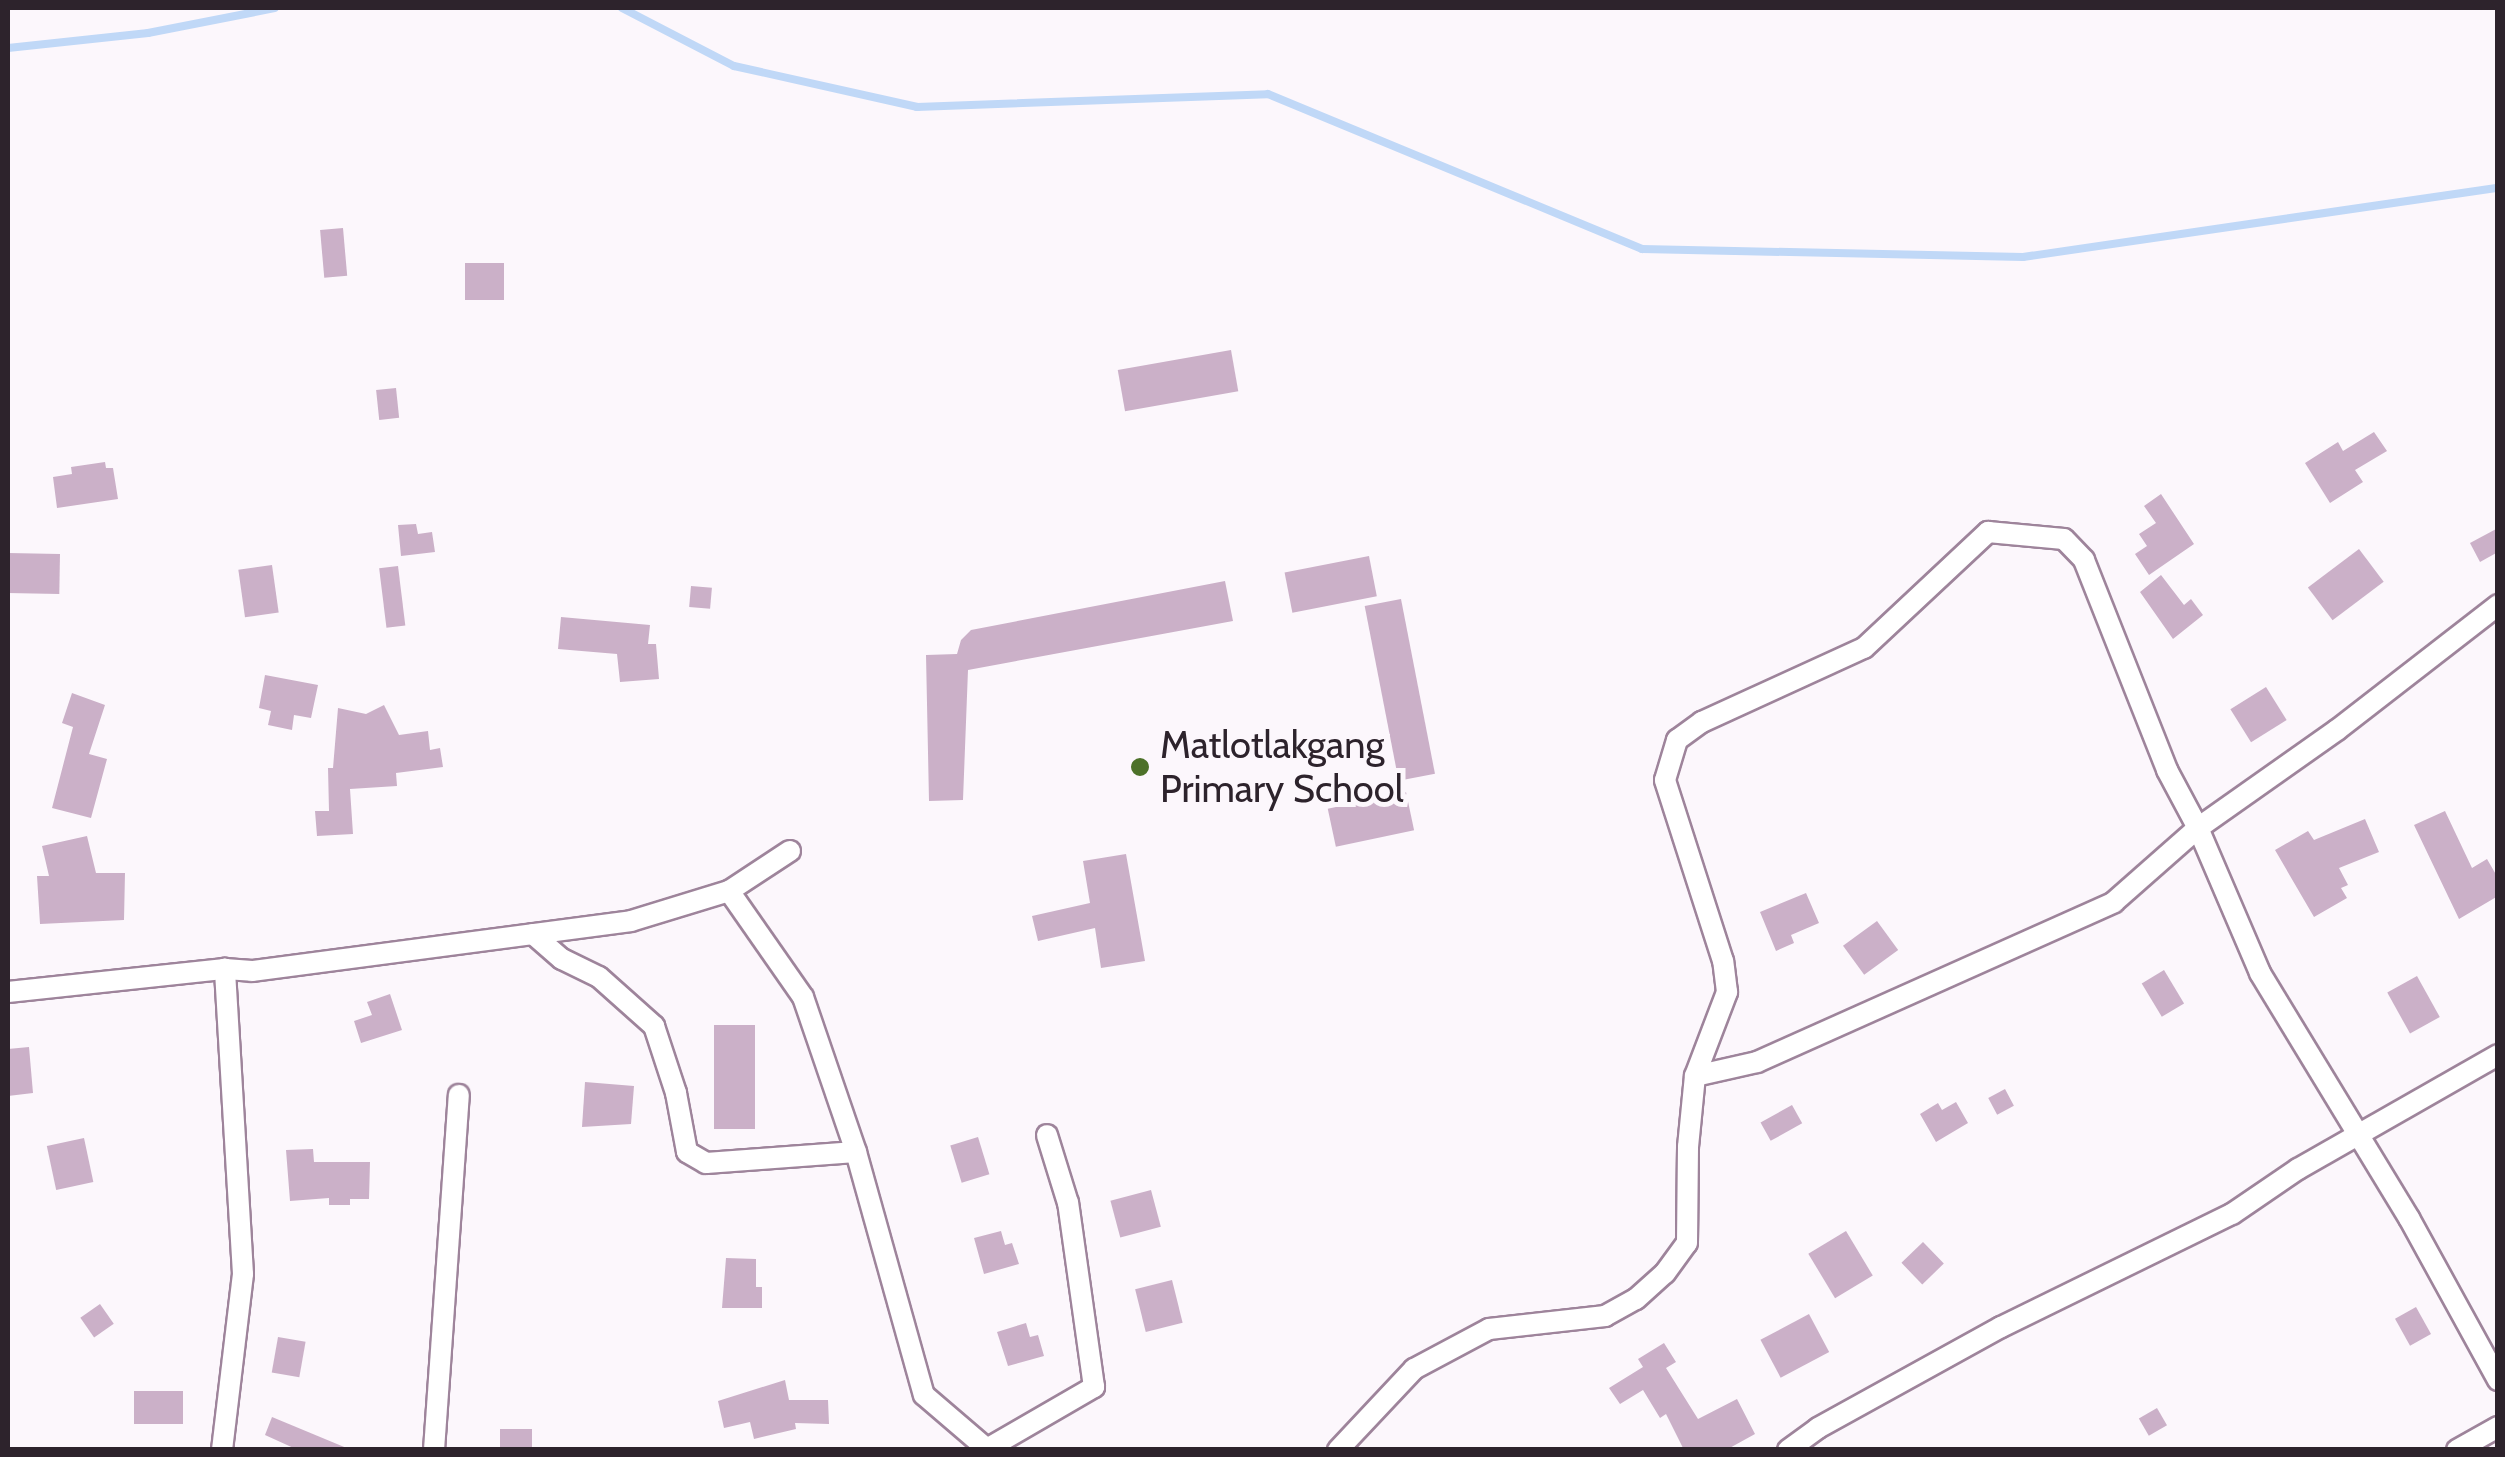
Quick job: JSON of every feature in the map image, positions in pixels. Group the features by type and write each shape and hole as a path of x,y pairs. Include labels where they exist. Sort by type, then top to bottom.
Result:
{"street":[{"path":"1338,1450 1414,1369 1489,1328 1606,1316 1636,1299 1665,1273 1687,1243 1688,1147 1695,1076 1727,992 1723,961 1665,780 1677,740 1702,722 1864,648 1988,532 2064,539 2084,560 2167,770 2198,828 2260,973 2409,1218 2498,1380"},
{"path":"1695,1076 1756,1062 2114,902 2198,828 2337,730 2498,605"},
{"path":"8,992 225,970 252,971 631,922 730,892 790,851"},
{"path":"730,892 803,997 856,1152 924,1395 988,1449 1094,1387 1068,1203 1047,1134"},
{"path":"533,934 562,959 599,977 654,1026 676,1092 687,1152 706,1163 856,1152"},
{"path":"222,1450 243,1274 243,1216 225,970"},
{"path":"1788,1450 1818,1428 2001,1327 2232,1214 2498,1054"},
{"path":"434,1450 459,1095"},
{"path":"2457,1450 2498,1427"}],"building":[{"path":"343,228 347,276 324,278 320,230"},
{"path":"465,263 504,263 504,300 465,300"},
{"path":"1231,350 1238,391 1125,411 1118,370"},
{"path":"396,388 399,418 379,420 376,390"},
{"path":"2374,432 2387,451 2355,470 2363,482 2330,503 2305,463 2338,442 2343,451"},
{"path":"105,462 106,468 113,468 118,499 57,508 53,477 72,474 71,467"},
{"path":"2161,494 2194,544 2149,575 2135,554 2147,546 2139,534 2156,523 2144,506"},
{"path":"416,524 418,534 432,532 435,552 401,556 398,525"},
{"path":"2498,528 2498,552 2480,562 2470,543"},
{"path":"2359,549 2384,582 2333,620 2308,588"},
{"path":"8,553 60,554 59,594 8,593"},
{"path":"1369,556 1377,596 1292,613 1285,572"},
{"path":"272,565 279,613 245,617 238,570"},
{"path":"398,566 405,626 386,628 379,568"},
{"path":"2161,575 2184,605 2191,599 2203,615 2173,639 2140,592"},
{"path":"1225,581 1233,621 968,670 963,800 929,801 926,655 957,654 961,640 971,630"},
{"path":"691,586 712,588 710,609 689,607"},
{"path":"1401,599 1435,774 1399,781 1365,606"},
{"path":"561,617 650,625 648,644 656,644 659,679 620,682 617,654 558,649"},
{"path":"265,675 318,685 311,718 294,715 292,730 268,725 271,711 259,708"},
{"path":"2266,687 2287,720 2251,742 2230,709"},
{"path":"72,693 105,705 89,754 107,759 91,818 52,808 73,727 62,723"},
{"path":"384,705 399,735 428,731 430,750 440,748 443,767 396,773 397,786 350,789 353,834 317,836 315,811 329,811 328,768 333,768 338,708 366,714"},
{"path":"1406,792 1414,830 1336,847 1328,809"},
{"path":"2445,811 2472,868 2487,859 2498,878 2498,896 2459,919 2414,825"},
{"path":"2365,819 2379,852 2339,868 2348,885 2341,888 2347,898 2314,917 2275,850 2308,831 2314,840"},
{"path":"87,836 96,873 125,873 124,920 40,924 37,876 49,876 42,846"},
{"path":"1126,854 1145,961 1101,968 1095,928 1038,941 1032,916 1090,903 1083,861"},
{"path":"1806,893 1819,923 1791,935 1794,943 1776,951 1760,912"},
{"path":"1877,921 1898,950 1864,975 1843,946"},
{"path":"2164,970 2184,1003 2162,1017 2142,983"},
{"path":"2417,976 2440,1017 2410,1034 2387,992"},
{"path":"390,994 402,1030 361,1043 354,1021 372,1015 367,1002"},
{"path":"714,1025 755,1025 755,1129 714,1129"},
{"path":"29,1047 33,1093 8,1096 8,1049"},
{"path":"585,1082 634,1086 631,1124 582,1127"},
{"path":"2005,1089 2014,1106 1997,1115 1988,1098"},
{"path":"1956,1102 1968,1123 1936,1142 1920,1114 1938,1103 1942,1110"},
{"path":"1792,1105 1802,1123 1771,1141 1761,1122"},
{"path":"978,1137 989,1174 962,1183 950,1145"},
{"path":"84,1138 93,1182 56,1190 47,1146"},
{"path":"313,1149 314,1162 370,1162 369,1199 350,1199 350,1205 329,1205 329,1198 290,1201 286,1150"},
{"path":"1151,1190 1161,1227 1120,1238 1110,1201"},
{"path":"1001,1231 1005,1245 1012,1243 1019,1264 984,1274 974,1238"},
{"path":"1846,1231 1873,1276 1835,1298 1808,1254"},
{"path":"1923,1242 1944,1264 1922,1284 1901,1263"},
{"path":"726,1258 756,1259 756,1287 762,1287 762,1308 722,1308"},
{"path":"1172,1280 1183,1323 1146,1332 1135,1289"},
{"path":"100,1304 114,1324 94,1337 80,1318"},
{"path":"2416,1307 2431,1334 2410,1346 2395,1319"},
{"path":"1809,1314 1829,1352 1781,1378 1760,1340"},
{"path":"1026,1323 1030,1337 1038,1335 1044,1356 1008,1366 997,1332"},
{"path":"278,1337 306,1342 299,1377 272,1372"},
{"path":"1664,1343 1676,1362 1666,1368 1698,1419 1737,1399 1755,1434 1726,1450 1684,1450 1666,1414 1660,1418 1643,1390 1620,1404 1609,1388 1643,1367 1638,1359"},
{"path":"785,1380 789,1400 828,1400 829,1424 795,1423 796,1429 754,1439 750,1422 724,1428 718,1401"},
{"path":"134,1391 183,1391 183,1424 134,1424"},
{"path":"2157,1408 2167,1425 2149,1436 2139,1418"},
{"path":"272,1417 349,1450 298,1450 265,1435"},
{"path":"500,1429 532,1429 532,1450 500,1450"}],"waterway":[{"path":"8,48 148,33 275,8"},
{"path":"622,8 734,66 917,107 1268,94 1642,249 2023,257 2498,188"}],"place":[{"name":"Matlotlakgang Primary School","path":"1140,767"}]}
